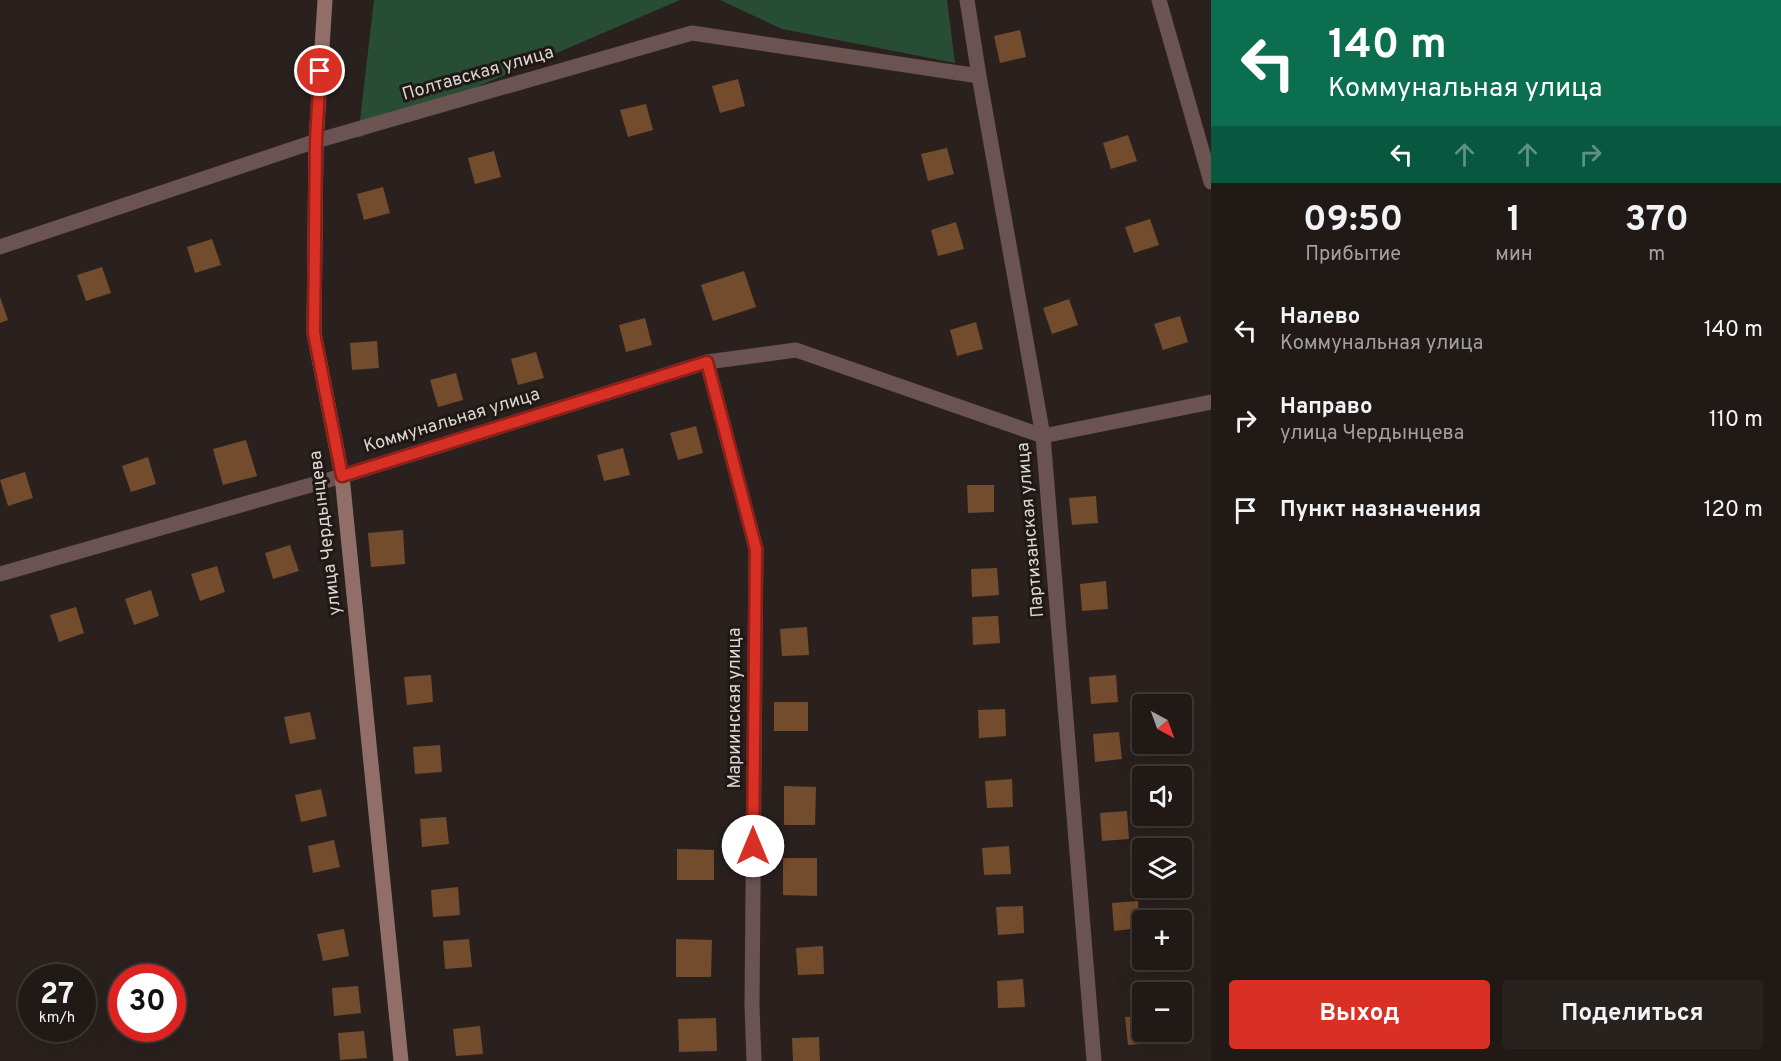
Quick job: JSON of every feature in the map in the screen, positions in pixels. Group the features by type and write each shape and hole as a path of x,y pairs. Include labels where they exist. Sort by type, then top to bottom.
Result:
{"street":[{"name":"улица Чердынцева","path":"325,0 316,141 314,333 342,476 401,1061"},
{"name":"Партизанская улица","path":"968,0 979,76 1043,436 1094,1061"},
{"path":"1159,0 1211,182"},
{"name":"Полтавская улица","path":"0,247 316,141 692,33 979,76"},
{"name":"Коммунальная улица","path":"0,574 342,476 707,362 796,350 1043,436"},
{"name":"Мариинская улица","path":"707,362 756,549 752,994 754,1061"},
{"path":"1043,436 1211,402"}],"green space":[{"path":"374,0 680,0 358,138"},
{"path":"720,0 947,0 955,63 782,29"}],"building":[{"path":"1020,30 1026,57 1000,63 994,36"},
{"path":"738,79 745,106 720,113 712,86"},
{"path":"646,104 653,130 628,137 620,110"},
{"path":"1128,135 1137,161 1111,169 1103,143"},
{"path":"947,148 954,174 928,181 921,154"},
{"path":"494,151 501,177 475,184 468,158"},
{"path":"383,187 390,213 364,220 357,194"},
{"path":"1150,219 1159,245 1134,253 1125,227"},
{"path":"956,222 964,249 938,256 931,230"},
{"path":"212,239 221,265 195,273 187,247"},
{"path":"102,267 111,293 86,301 77,275"},
{"path":"744,271 756,307 713,321 701,285"},
{"path":"0,297 8,320 0,323"},
{"path":"1069,299 1078,325 1052,334 1043,308"},
{"path":"1180,316 1188,342 1163,350 1154,324"},
{"path":"645,318 652,345 626,352 619,325"},
{"path":"976,322 983,349 957,356 950,330"},
{"path":"377,341 379,368 352,370 350,343"},
{"path":"536,352 544,378 518,385 511,359"},
{"path":"456,373 463,400 438,407 430,380"},
{"path":"696,426 703,453 678,460 670,433"},
{"path":"246,440 257,476 223,485 213,449"},
{"path":"623,448 630,475 604,481 597,455"},
{"path":"148,457 156,484 131,492 122,466"},
{"path":"25,472 33,498 8,506 0,480"},
{"path":"967,485 994,485 994,512 968,513"},
{"path":"1096,496 1098,523 1072,525 1069,498"},
{"path":"403,530 405,564 371,567 368,533"},
{"path":"290,545 299,571 273,579 265,553"},
{"path":"217,566 225,592 200,601 191,574"},
{"path":"997,568 999,595 972,597 971,569"},
{"path":"1106,581 1108,609 1082,611 1080,584"},
{"path":"151,590 159,616 134,625 125,599"},
{"path":"76,607 84,633 59,642 50,615"},
{"path":"998,616 1000,643 973,645 972,617"},
{"path":"807,627 809,655 782,656 780,629"},
{"path":"431,675 433,702 407,705 404,677"},
{"path":"1116,675 1118,702 1091,704 1089,677"},
{"path":"774,702 808,702 808,731 774,731"},
{"path":"1005,709 1006,736 979,738 978,710"},
{"path":"310,712 316,739 290,744 284,717"},
{"path":"1119,732 1122,759 1095,762 1093,734"},
{"path":"440,745 442,772 415,774 413,747"},
{"path":"1012,779 1013,807 987,808 985,781"},
{"path":"784,786 816,787 815,825 784,825"},
{"path":"321,789 327,816 301,822 295,795"},
{"path":"1127,811 1129,839 1102,841 1100,813"},
{"path":"446,817 449,844 422,847 420,819"},
{"path":"334,840 340,867 313,873 308,846"},
{"path":"1009,846 1011,874 984,875 982,848"},
{"path":"677,849 714,850 714,880 677,880"},
{"path":"783,858 817,858 817,896 783,895"},
{"path":"458,887 460,915 433,917 431,890"},
{"path":"1138,901 1139,910 1132,910 1132,929 1114,931 1112,903"},
{"path":"1023,906 1024,933 998,935 996,907"},
{"path":"344,929 349,956 323,961 317,934"},
{"path":"469,939 472,967 445,969 443,941"},
{"path":"676,939 712,940 711,977 676,977"},
{"path":"823,946 824,974 798,975 796,948"},
{"path":"1023,979 1025,1007 998,1008 997,981"},
{"path":"358,986 361,1013 334,1016 332,988"},
{"path":"1125,1017 1132,1017 1132,1042 1154,1043 1128,1045"},
{"path":"716,1018 717,1051 679,1052 678,1019"},
{"path":"480,1026 483,1054 456,1056 453,1029"},
{"path":"364,1031 367,1058 340,1060 338,1033"},
{"path":"819,1037 820,1061 793,1061 792,1038"}],"route":[{"path":"320,71 316,141 314,333 342,476 707,362 756,549 753,846"}]}
